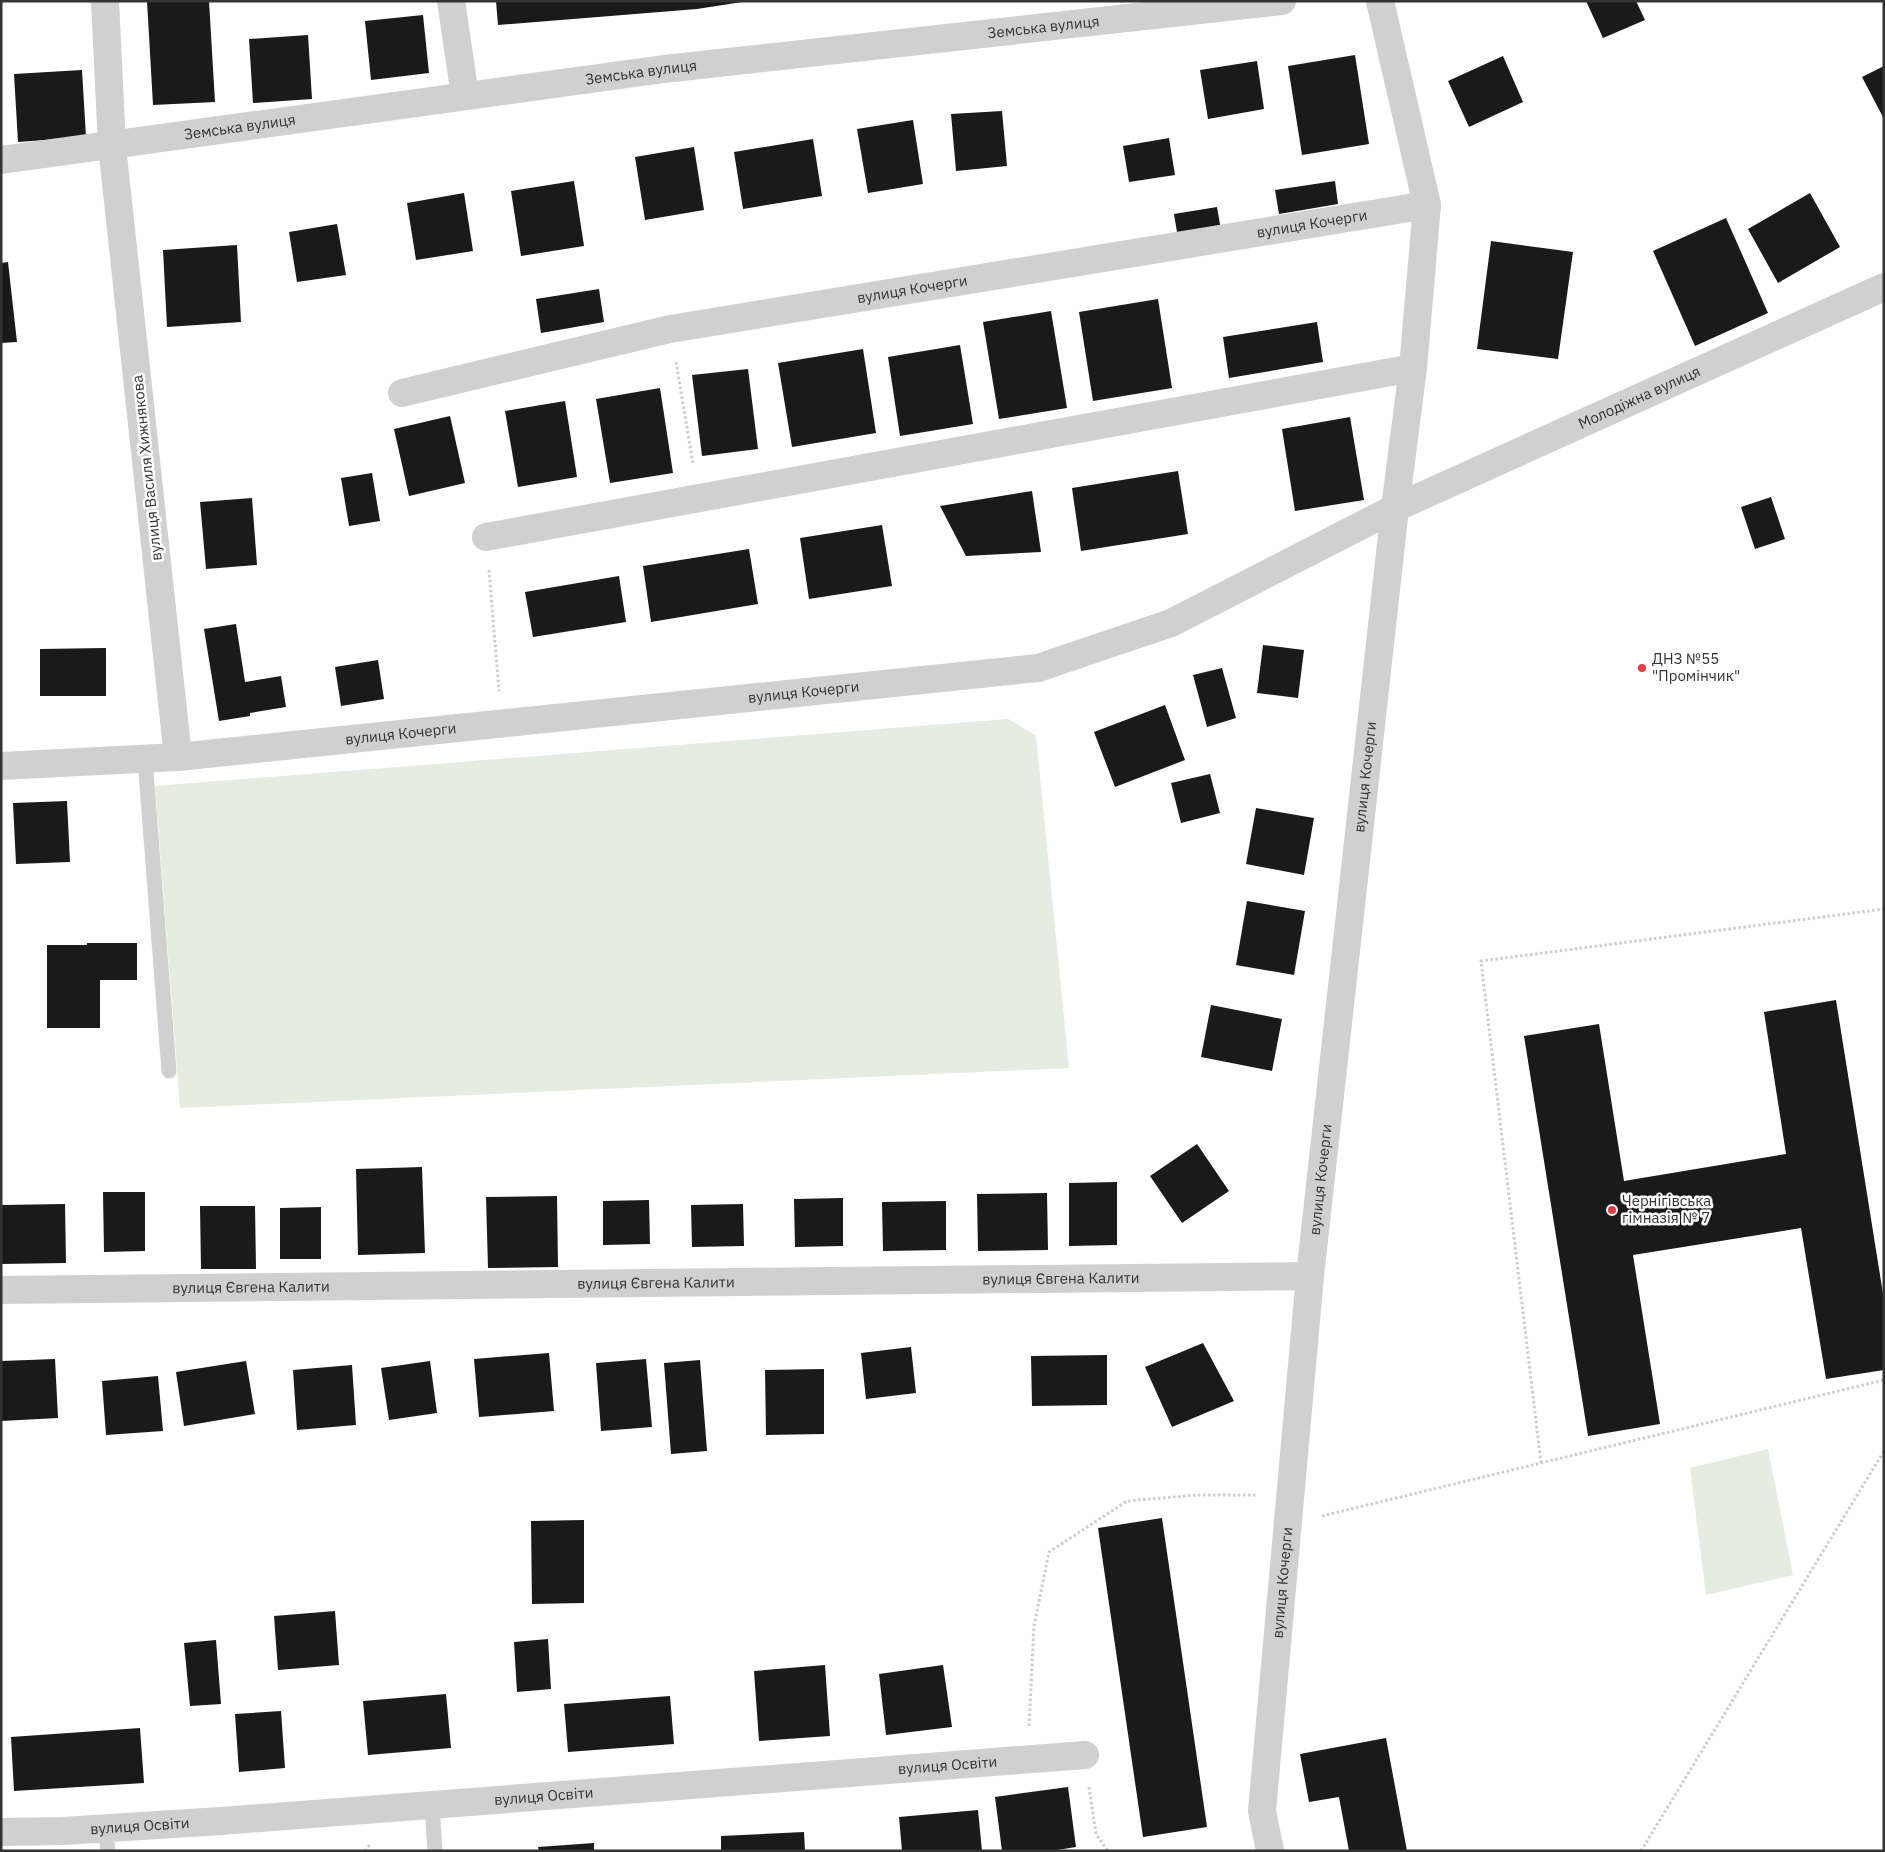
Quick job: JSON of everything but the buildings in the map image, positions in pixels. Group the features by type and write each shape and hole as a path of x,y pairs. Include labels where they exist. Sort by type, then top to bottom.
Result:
{"street":[{"name":"вулиця Василя Хижнякова","path":"105,1 112,146 178,757"},
{"path":"451,1 464,96"},
{"name":"Земська вулиця","path":"1,160 664,68 1282,1"},
{"name":"вулиця Кочерги","path":"1270,1851 1262,1811 1310,1276 1394,508 1413,368 1427,205 1380,1"},
{"name":"вулиця Кочерги","path":"402,393 670,329 1427,205"},
{"name":"Молодіжна вулиця","path":"1394,508 1884,287"},
{"path":"486,537 1413,368"},
{"name":"вулиця Кочерги","path":"178,757 1038,668 1171,623 1394,508"},
{"path":"1,766 178,757"},
{"name":"вулиця Євгена Калити","path":"1,1290 1310,1276"},
{"name":"вулиця Освіти","path":"1,1832 106,1840 432,1804 1085,1755"}],"lane":[{"path":"145,759 169,1071"},
{"path":"432,1804 435,1851"}],"path":[{"path":"670,329 699,498"},
{"path":"486,537 502,724"},
{"path":"1541,1463 1481,961 1884,909"},
{"path":"1287,1524 1884,1380"},
{"path":"1641,1851 1884,1451"},
{"path":"1027,1759 1034,1626 1049,1552 1126,1501 1197,1495 1290,1495"},
{"path":"1085,1755 1096,1834 1108,1851"}],"shaded area":[{"path":"1008,719 1036,736 1069,1068 180,1108 155,786"},
{"path":"1768,1449 1793,1575 1706,1595 1690,1468"}],"place":[{"name":"ДНЗ №55 \"Промінчик\"","path":"1642,668"},
{"name":"Чернігівська гімназія № 7","path":"1612,1210"}]}
